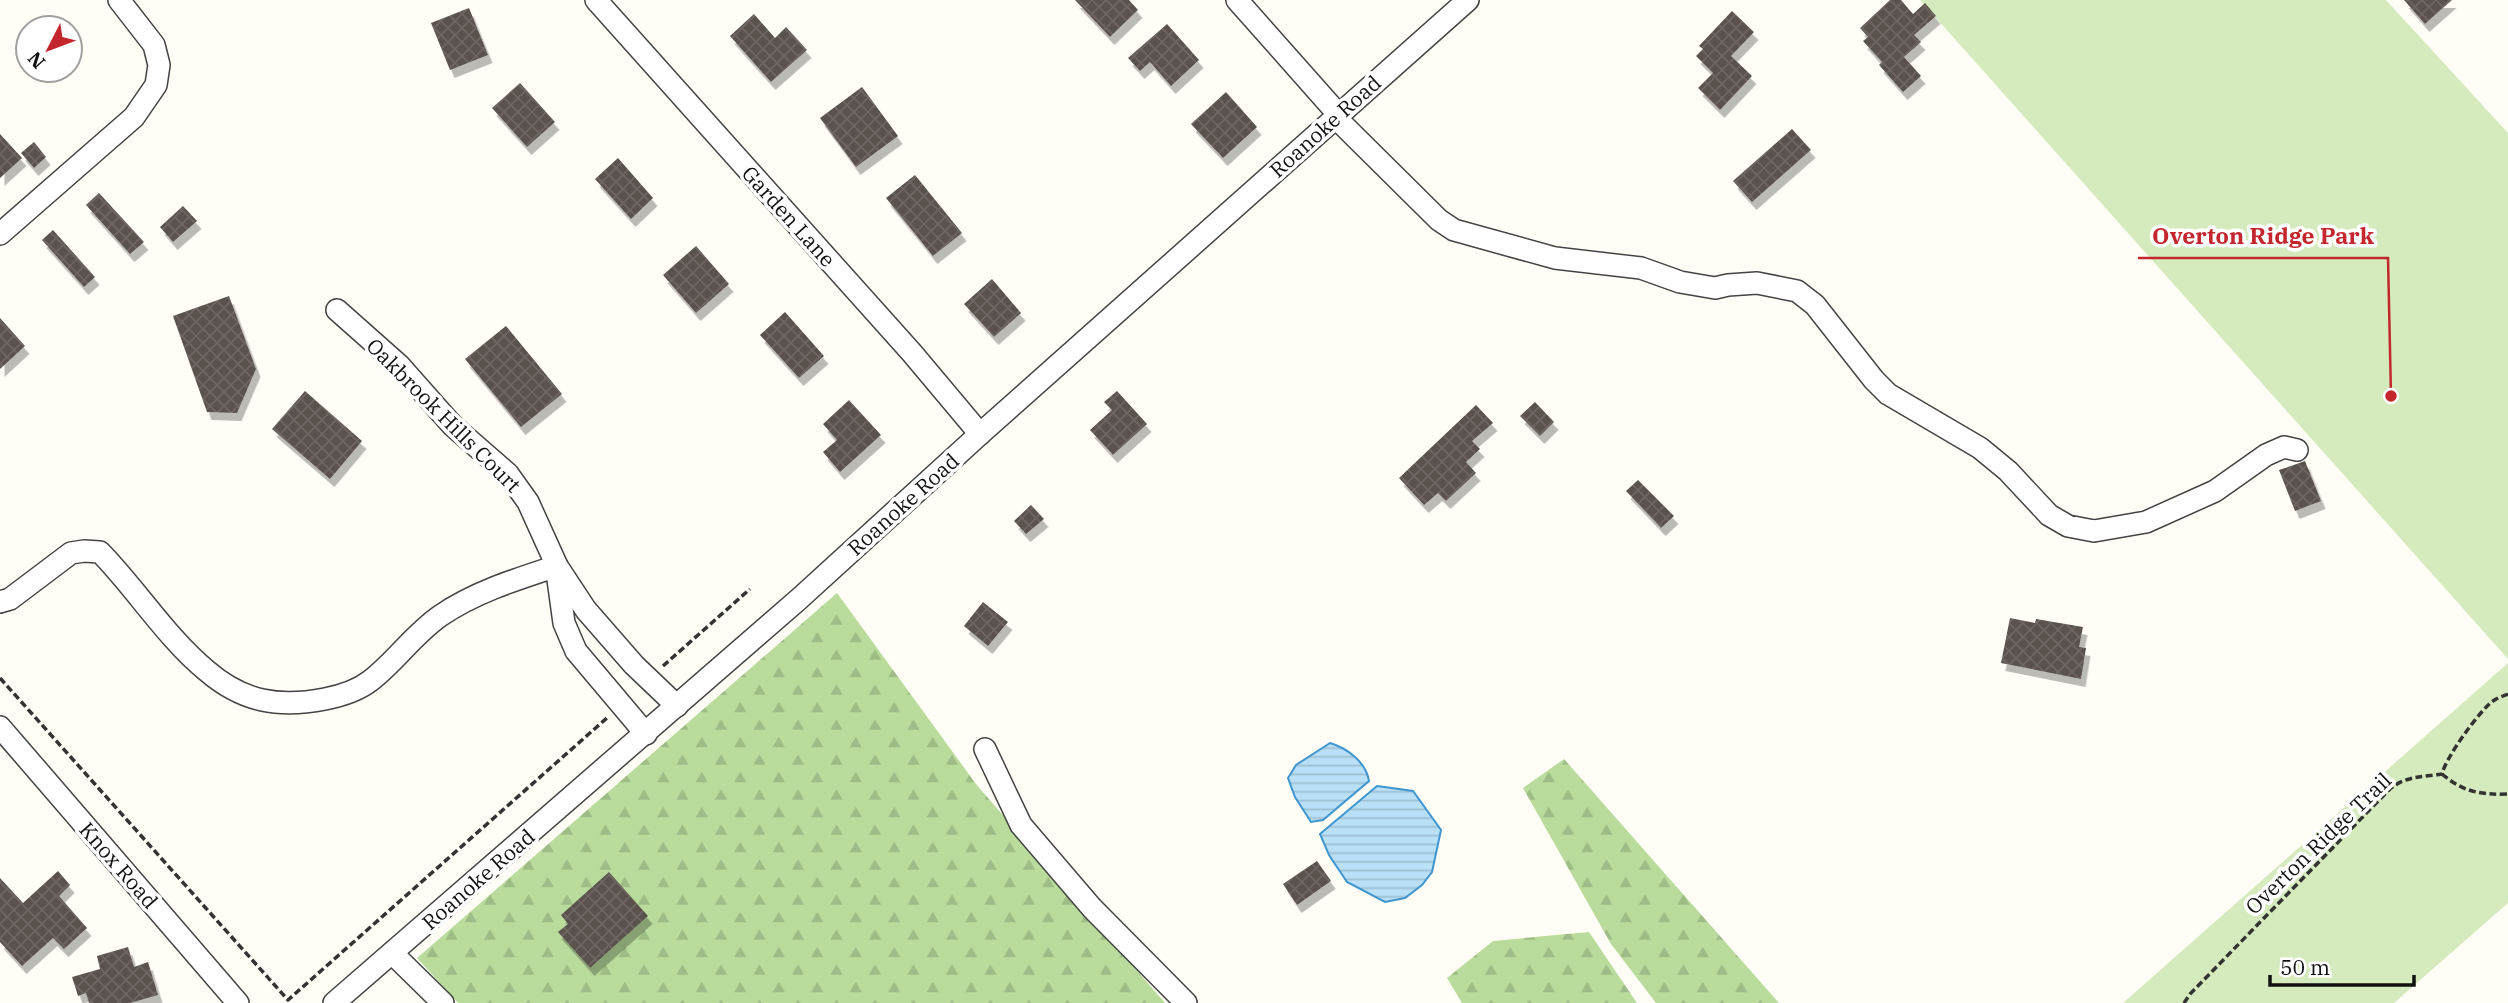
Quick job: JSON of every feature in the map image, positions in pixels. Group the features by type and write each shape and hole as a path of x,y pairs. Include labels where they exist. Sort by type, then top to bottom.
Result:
{"street":[{"path":"0,234 134,117 156,85 159,65 155,45 119,0"},
{"name":"Garden Lane","path":"596,0 903,343 980,434"},
{"path":"1237,0 1337,116 1439,220 1454,230 1555,258 1641,268 1680,282 1715,288 1757,283 1797,290 1815,306 1888,394 1980,448 2008,471 2049,515 2068,526 2094,531 2146,522 2215,491 2266,455 2284,447 2297,450"},
{"name":"Roanoke Road","path":"334,1003 809,590 980,434 1468,0"},
{"name":"Oakbrook Hills Court","path":"337,310 399,365 453,426 508,474 528,502 557,566 586,610 634,665 677,706"},
{"path":"0,602 9,599 71,553 100,552 182,647 215,677 234,691 268,702 302,704 340,695 368,683 439,616 478,595 557,566"},
{"name":"Oakbrook Hills Court","path":"557,566 564,623 576,652 646,734"},
{"name":"Knox Road","path":"0,727 238,1003"},
{"path":"985,749 1021,825 1091,908 1186,1003"},
{"path":"392,953 443,1003"}],"path":[{"path":"661,668 750,589"},
{"path":"0,678 288,1000 610,715"},
{"path":"2508,694 2492,702 2484,710 2452,752 2442,774 2456,786 2471,792 2508,794"},
{"name":"Overton Ridge Trail","path":"2184,1003 2390,789 2409,778 2442,774"}],"green space":[{"path":"1920,0 2386,0 2508,133 2508,659"},
{"path":"837,593 976,784 1165,1003 458,1003 417,958"},
{"path":"2508,663 2508,903 2394,1003 2123,1003"},
{"path":"1564,759 1779,1003 1656,1003 1611,944 1523,788"},
{"path":"1589,932 1637,1003 1462,1003 1447,978 1493,941"}],"water":[{"path":"1330,743 1355,757 1364,768 1369,781 1323,820 1311,822 1295,797 1288,778 1296,765"},
{"path":"1377,786 1413,791 1441,830 1432,872 1422,885 1405,898 1385,902 1347,882 1329,855 1320,834"}],"building":[{"path":"1075,0 1129,0 1138,10 1110,37"},
{"path":"1890,0 1901,0 1913,14 1925,3 1936,16 1914,35 1921,42 1904,57 1921,76 1903,92 1879,65 1882,62 1863,41 1868,37 1860,28"},
{"path":"2404,0 2452,0 2425,24"},
{"path":"469,8 488,55 450,70 431,23"},
{"path":"1732,11 1754,32 1731,56 1752,76 1720,110 1698,88 1713,73 1696,56 1703,49 1699,46"},
{"path":"754,14 775,38 786,27 807,50 771,82 730,36"},
{"path":"1167,24 1199,60 1171,86 1150,62 1140,71 1128,58"},
{"path":"520,83 555,122 527,147 492,108"},
{"path":"862,87 898,136 856,167 820,118"},
{"path":"1226,92 1257,127 1223,158 1191,124"},
{"path":"1792,129 1811,150 1752,202 1733,181"},
{"path":"0,134 22,158 0,178"},
{"path":"34,142 46,157 34,168 21,153"},
{"path":"618,158 653,198 631,219 595,179"},
{"path":"915,175 962,233 933,256 886,198"},
{"path":"99,193 144,242 130,254 86,205"},
{"path":"183,206 197,221 173,242 160,227"},
{"path":"53,230 95,277 84,287 42,240"},
{"path":"696,246 729,284 696,313 663,275"},
{"path":"992,279 1021,313 994,337 964,304"},
{"path":"229,296 256,369 237,413 207,412 173,316"},
{"path":"785,312 824,356 799,378 760,335"},
{"path":"0,318 25,346 0,369"},
{"path":"506,326 562,394 521,427 465,359"},
{"path":"305,391 362,441 330,479 272,429"},
{"path":"1117,391 1147,424 1113,455 1090,430 1112,410 1104,402"},
{"path":"849,400 881,435 840,472 823,452 837,440 823,424"},
{"path":"1535,402 1554,422 1540,436 1520,416"},
{"path":"1476,405 1493,423 1472,441 1480,449 1466,462 1476,473 1446,501 1438,493 1424,505 1399,478"},
{"path":"2305,461 2321,501 2295,511 2279,470"},
{"path":"1638,480 1674,516 1661,528 1626,491"},
{"path":"1031,505 1044,519 1026,534 1014,521"},
{"path":"983,602 1008,622 988,646 964,626"},
{"path":"2010,618 2035,623 2036,619 2083,627 2079,647 2086,648 2081,679 2001,663"},
{"path":"1317,861 1331,881 1297,905 1283,884"},
{"path":"58,871 70,885 59,896 87,928 64,949 53,938 22,966 0,942 0,878 23,903"},
{"path":"609,872 648,916 590,968 558,932 568,924 561,915"},
{"path":"128,947 134,967 148,962 158,995 130,1003 89,1003 86,993 78,996 72,977 100,969 97,956"}],"place":[{"name":"Overton Ridge Park","path":"2391,396"}]}
